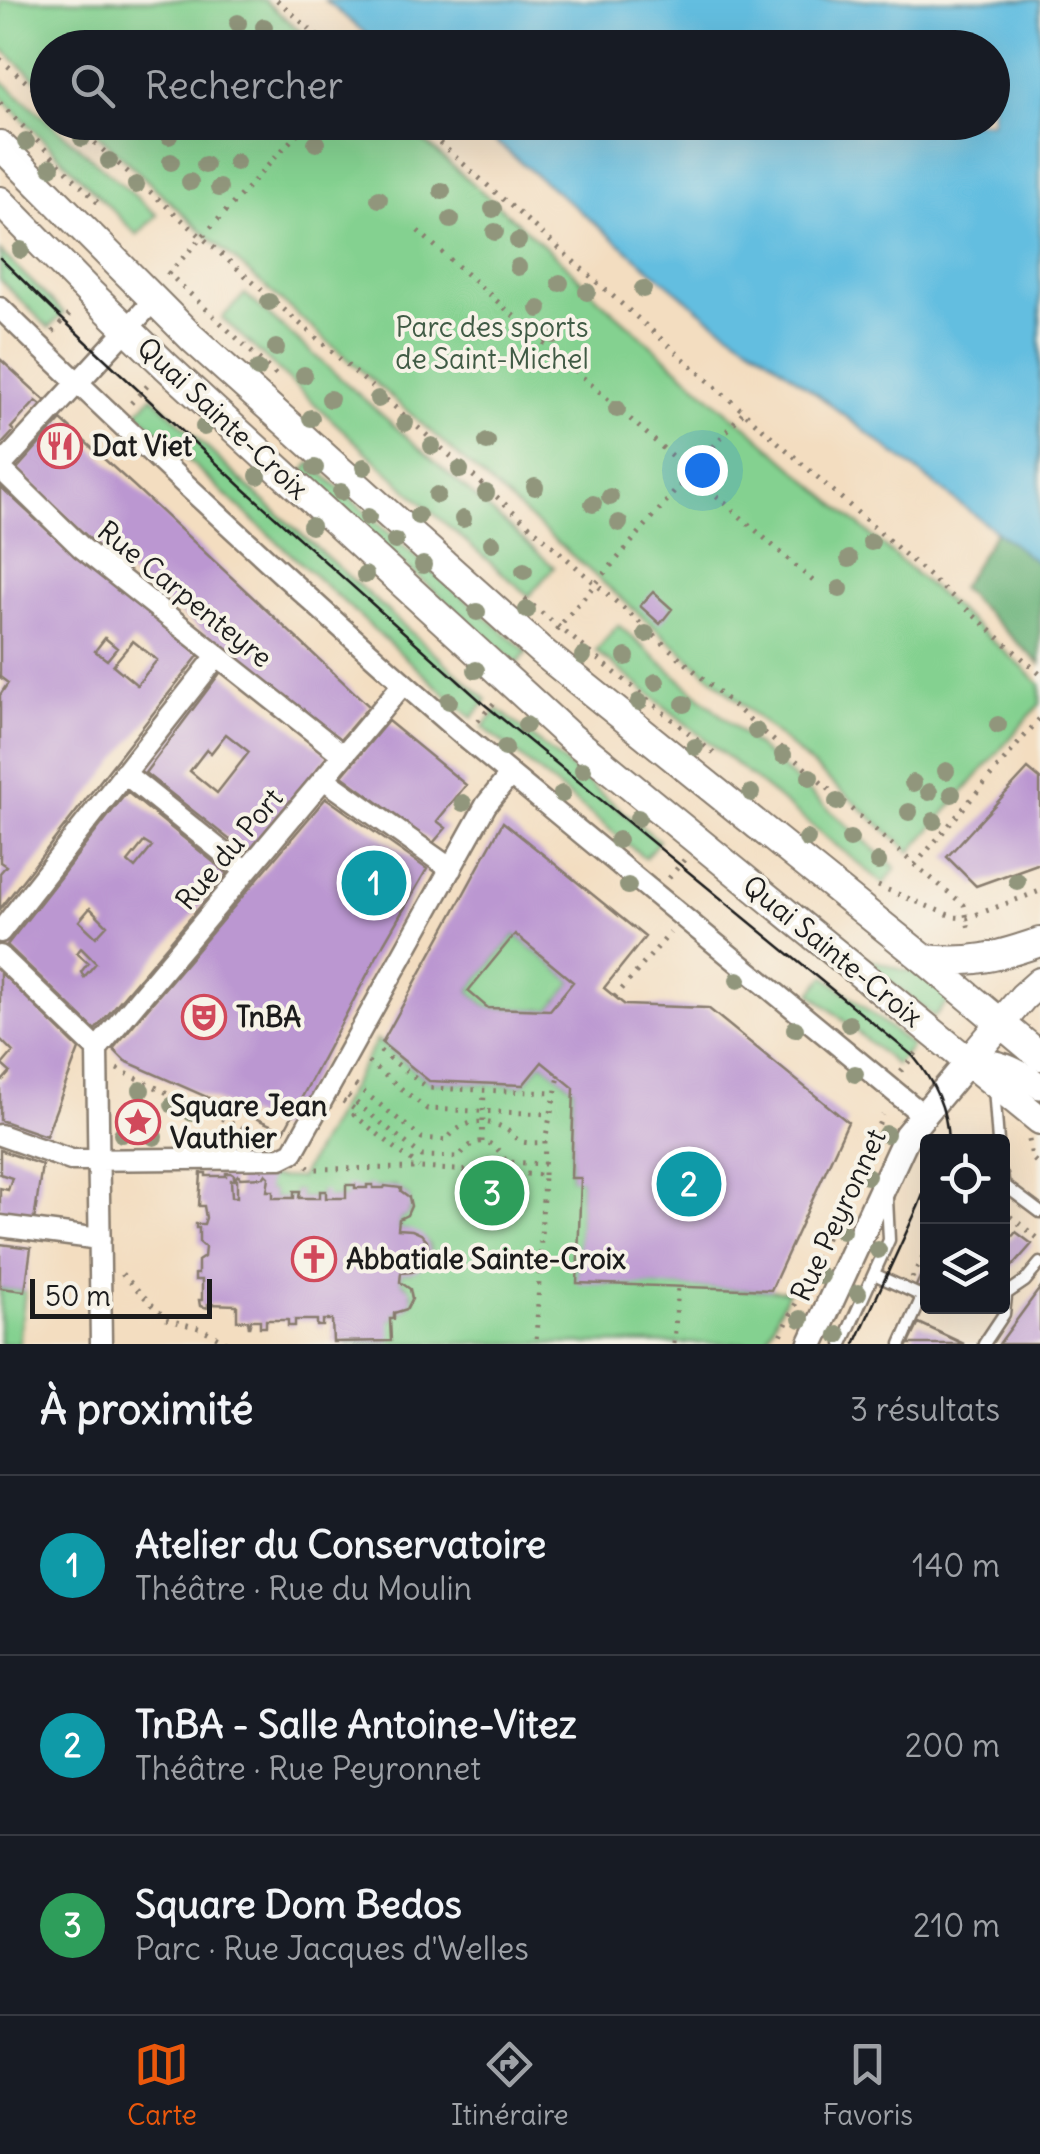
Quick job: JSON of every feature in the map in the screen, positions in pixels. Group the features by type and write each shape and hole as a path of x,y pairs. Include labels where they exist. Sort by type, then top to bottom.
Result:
{"main road":[{"path":"0,145 156,280"},
{"path":"0,201 127,328"},
{"name":"Quai Sainte-Croix","path":"127,328 568,735 968,1062 1017,1070 1000,1024 540,650 192,338 156,280"},
{"path":"924,959 976,960 1040,942"},
{"path":"968,1062 1040,982"},
{"path":"1017,1070 1034,1129"}],"street":[{"name":"Quai Sainte-Croix","path":"127,328 156,280"},
{"path":"0,308 403,684 923,1115"},
{"path":"0,468 127,328"},
{"name":"Rue Carpenteyre","path":"0,468 82,548 344,755"},
{"path":"0,932 217,656"},
{"name":"Rue du Port","path":"97,1050 403,684"},
{"path":"124,773 246,871"},
{"path":"0,1135 71,1160 280,1158 293,1152 338,1094 451,868 486,805 510,775"},
{"path":"324,778 451,868"},
{"path":"0,956 97,1050 102,1344"},
{"name":"Rue Peyronnet","path":"810,1344 907,1134 968,1062"},
{"path":"1017,1070 1040,1086"},
{"path":"0,1226 100,1239"}],"lane":[{"path":"1000,1134 1017,1070"},
{"path":"842,1344 889,1240 886,1182"},
{"path":"1010,1193 1040,1212"},
{"path":"1010,1292 1040,1264"},
{"path":"874,1274 920,1296"},
{"path":"901,1344 920,1308"},
{"path":"984,1344 1004,1314"}],"path":[{"path":"277,0 311,30"},
{"path":"0,59 30,85"},
{"path":"0,102 30,133"},
{"path":"37,140 106,212"},
{"path":"91,140 964,905 967,918"},
{"path":"213,317 156,280 202,239 292,140"},
{"path":"436,140 1040,674"},
{"path":"418,232 814,582"},
{"path":"559,627 743,412"},
{"path":"526,600 592,655"},
{"path":"914,865 1040,718"},
{"path":"656,893 686,858"},
{"path":"880,888 954,917 967,918 1040,892"},
{"path":"615,998 670,933"},
{"path":"958,935 970,934"},
{"path":"888,1086 933,1032"},
{"path":"97,1050 119,1072 293,1152 311,1168 420,1168 544,1175"},
{"path":"380,1050 428,1088 554,1093"},
{"path":"368,1062 427,1108 550,1114"},
{"path":"536,1344 546,1143 559,1076"},
{"path":"354,1085 422,1138 446,1140 464,1126 483,1122 504,1128 519,1142 546,1143"},
{"path":"482,1142 484,1091"},
{"path":"338,1094 422,1156 459,1157 468,1145 482,1142 497,1148 506,1162 545,1164"},
{"path":"338,1094 357,1112 354,1115 420,1168"},
{"path":"777,1344 882,1115"},
{"path":"1034,1129 1032,1158 1040,1166"},
{"path":"1010,1216 1040,1240"},
{"path":"100,1272 120,1272 166,1319 202,1329 230,1344"},
{"path":"674,1344 678,1286"}],"green space":[{"path":"0,0 264,0 298,30 30,30 30,74 0,47"},
{"path":"0,79 30,105 30,126 0,96"},
{"path":"43,140 71,140 157,215 137,235"},
{"name":"Parc des sports de Saint-Michel","path":"103,140 423,140 1021,666 1040,684 1040,704 911,852 206,235"},
{"path":"0,251 64,313 49,328 0,280"},
{"path":"245,294 554,567 529,596 425,506 222,318"},
{"path":"152,396 487,700 472,718 137,412"},
{"path":"311,463 527,652 517,664 301,474"},
{"path":"996,531 1040,565 1040,664 960,588"},
{"path":"618,625 896,868 884,884 596,651"},
{"path":"498,709 659,841 645,858 483,727"},
{"path":"515,934 573,982 550,1010 488,1008 468,991"},
{"path":"864,957 919,973 951,998 934,1017"},
{"path":"825,976 912,1046 896,1065 811,993"},
{"path":"377,1040 429,1081 523,1085 542,1062 574,1088 571,1177 581,1178 578,1282 788,1291 765,1343 348,1344 394,1319 394,1313 411,1302 412,1294 400,1282 401,1273 422,1266 430,1251 422,1237 398,1229 399,1219 410,1211 409,1197 395,1186 368,1185 346,1198 326,1198 320,1192 320,1198 299,1198 299,1191 294,1191 294,1198 273,1198 273,1191 267,1191 267,1180 300,1178"},
{"path":"0,1288 25,1291 19,1344 0,1344"}],"water":[{"path":"325,0 1040,0 1040,565 763,353 711,319 494,140 1010,140 1010,30 361,30"}],"building":[{"path":"0,359 48,403 44,407 36,401 0,446"},
{"path":"61,420 369,706 341,739 106,556 16,470"},
{"path":"0,486 75,556 198,656 0,909 0,873 6,866 0,862 0,695 8,683 0,677","holes":["105,638 117,648 107,660 95,651","133,641 157,660 137,685 113,665"]},
{"path":"653,592 672,609 660,624 640,606"},
{"path":"220,673 327,757 248,851 145,773","holes":["226,734 249,752 217,793 190,771 207,749 211,753"]},
{"path":"388,721 466,785 437,821 446,828 433,843 342,776"},
{"path":"1028,769 1040,779 1040,863 976,886 947,857"},
{"path":"127,792 227,873 95,1030 7,945","holes":["144,842 152,847 135,868 128,862","90,908 107,925 96,937 79,921","81,948 96,963 84,977 81,972 88,963 77,953"]},
{"path":"326,798 427,869 284,1131 125,1061 113,1049"},
{"path":"503,822 645,937 604,988 625,1005 708,1008 848,1122 771,1290 577,1283 581,1178 571,1178 574,1088 542,1062 523,1085 429,1081 382,1043","holes":["515,934 573,982 550,1010 488,1008 468,991"]},
{"path":"0,972 79,1049 46,1136 0,1120 0,1079 10,1072 2,1065 13,1052 0,1039"},
{"path":"0,1150 42,1165 34,1221 0,1216 0,1188 8,1190 12,1178 0,1174"},
{"name":"Abbatiale Sainte-Croix","path":"201,1173 234,1175 232,1197 237,1197 238,1175 240,1178 266,1174 267,1191 273,1191 273,1198 294,1198 294,1191 300,1191 299,1198 320,1198 320,1191 326,1191 326,1198 346,1198 346,1185 401,1188 411,1206 407,1215 399,1219 398,1229 421,1234 429,1252 420,1269 401,1273 400,1282 410,1289 412,1299 407,1309 394,1313 394,1319 390,1319 391,1341 333,1342 332,1320 323,1320 323,1326 317,1326 317,1320 295,1320 295,1326 288,1326 288,1320 266,1320 266,1327 260,1327 260,1320 251,1320 249,1328 248,1320 237,1321 237,1305 200,1306 202,1280 195,1280 195,1274 205,1247 199,1242 196,1224 204,1224 206,1218 204,1206 199,1206"},
{"path":"1016,1232 1032,1244 1010,1269 1010,1239"},
{"path":"0,1244 31,1248 25,1291 0,1288"},
{"path":"1040,1288 1040,1344 999,1344"},
{"path":"919,1323 964,1344 909,1344"}],"tram line":[{"path":"0,258 243,488 484,704 913,1056 938,1096 947,1134"},
{"path":"855,1344 920,1202"}],"place":[{"name":"Dat Viet","path":"60,446"},
{"name":"Atelier du Conservatoire","path":"374,883"},
{"name":"TnBA","path":"204,1017"},
{"name":"Square Jean Vauthier","path":"138,1122"},
{"name":"TnBA - Salle Antoine-Vitez","path":"689,1184"},
{"name":"Square Dom Bedos","path":"492,1193"},
{"name":"Abbatiale Sainte-Croix","path":"314,1259"}]}
